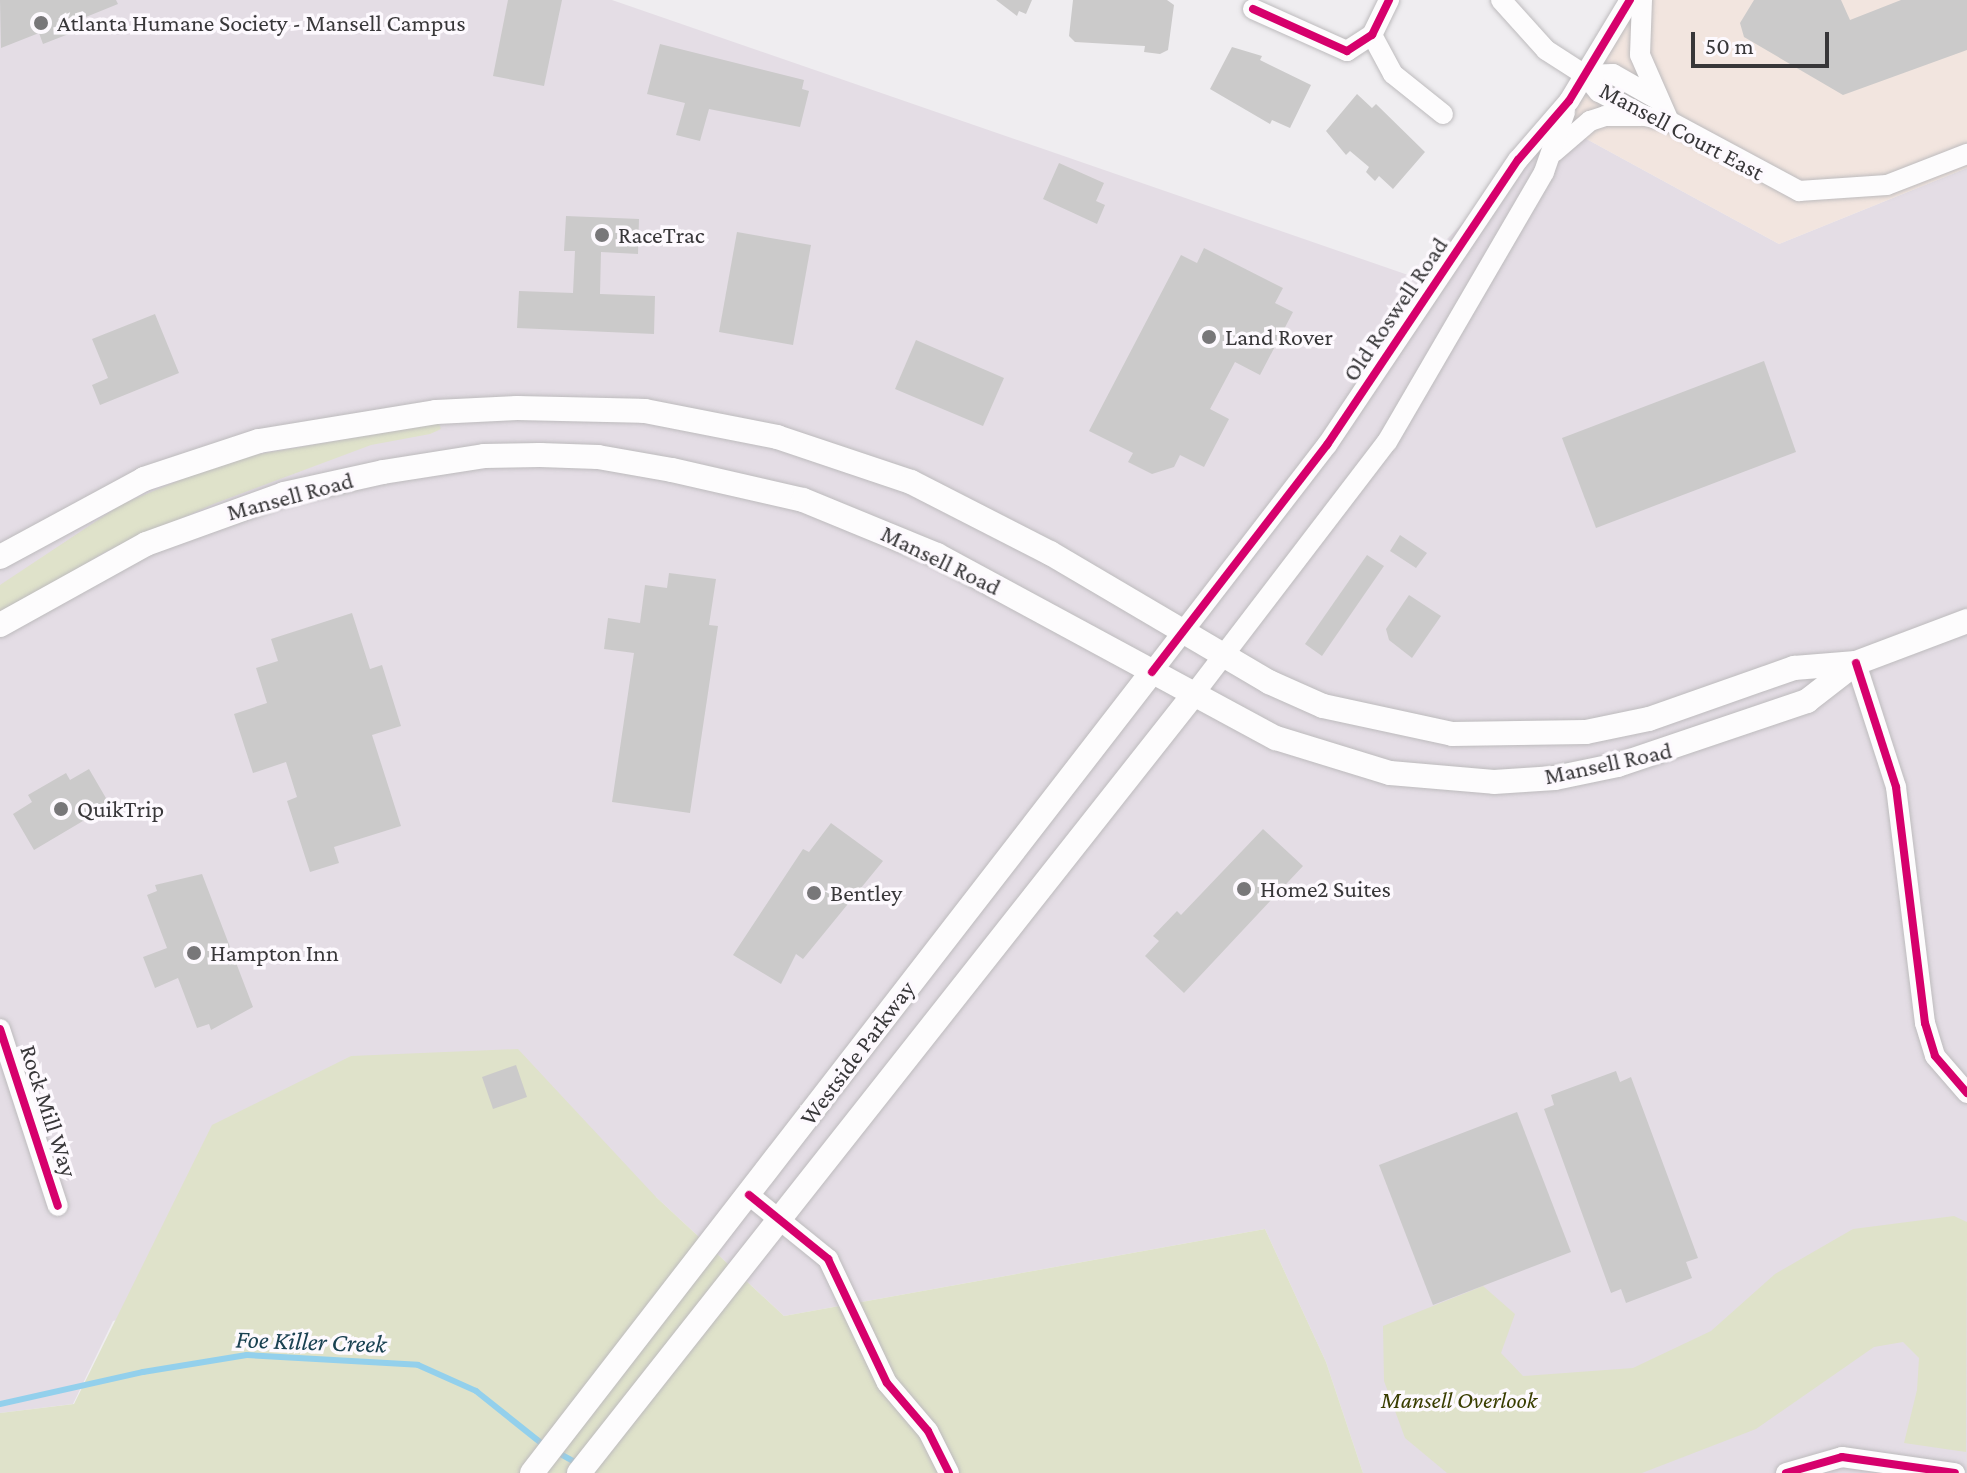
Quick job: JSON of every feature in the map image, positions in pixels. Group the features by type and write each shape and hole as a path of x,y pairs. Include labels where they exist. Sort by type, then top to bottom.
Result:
{"main road":[{"name":"Mansell Road","path":"0,557 144,479 259,441 436,412 517,408 645,411 777,437 911,482 1050,553 1223,657 1323,706 1385,723 1517,737 1586,732 1649,719 1794,668 1856,663 1967,621"},
{"name":"Mansell Road","path":"0,625 146,544 284,494 484,456 555,455 672,470 803,500 937,555 1276,738 1333,759 1438,780 1494,782 1555,778 1692,744 1807,701 1856,663"},
{"name":"Westside Parkway","path":"532,1473 1152,672"},
{"name":"Westside Parkway","path":"579,1473 1194,694"}],"street":[{"path":"1253,9 1336,50 1358,48 1372,35 1389,0"},
{"name":"Mansell Court East","path":"1501,0 1546,50 1585,75 1599,92 1650,107 1669,121 1799,191 1887,185 1967,154"},
{"name":"Old Roswell Road","path":"1184,633 1327,445 1518,160 1569,101 1630,0"},
{"path":"1549,159 1590,121 1650,107 1640,55 1642,0"},
{"path":"1372,35 1393,74 1443,114"},
{"name":"Old Roswell Road","path":"1194,694 1387,442 1549,159 1569,101"},
{"name":"Westside Parkway","path":"1152,672 1184,633"},
{"path":"1856,663 1896,787 1925,1023 1935,1056 1967,1093"},
{"name":"Rock Mill Way","path":"0,1029 58,1206"},
{"path":"749,1195 828,1259 887,1383 928,1431 949,1473"},
{"path":"1786,1473 1842,1457 1955,1473"}],"shaded area":[{"path":"0,0 612,0 1411,276 1559,124 1779,244 1967,168 1967,1473 1363,1473 1326,1362 1265,1229 784,1316 656,1197 113,1321 73,1404 0,1413"},
{"path":"1638,0 1967,0 1967,168 1779,244 1559,124"}],"green space":[{"path":"439,423 441,429 430,434 371,445 216,503 105,552 0,615 0,585 122,504 231,459"},
{"path":"518,1049 656,1197 784,1316 1265,1229 1326,1362 1363,1473 0,1473 0,1413 74,1404 212,1125 351,1056"},
{"name":"Mansell Overlook","path":"1954,1216 1967,1222 1966,1452 1904,1443 1917,1390 1919,1358 1903,1342 1874,1347 1756,1429 1642,1473 1447,1473 1405,1438 1384,1381 1383,1326 1483,1286 1515,1314 1501,1353 1523,1376 1633,1368 1711,1331 1775,1274 1853,1229"}],"building":[{"name":"Atlanta Humane Society - Mansell Campus","path":"0,0 116,0 118,4 81,19 84,28 43,44 39,33 1,48"},
{"path":"508,0 562,0 544,86 493,76"},
{"path":"996,0 1032,0 1026,14 1019,11 1017,16"},
{"path":"1073,0 1167,0 1174,5 1168,50 1160,54 1144,52 1145,46 1075,42 1069,36"},
{"path":"1754,0 1841,0 1850,20 1901,0 1967,0 1967,50 1843,95 1744,37 1740,23"},
{"path":"660,44 804,80 802,89 809,91 800,127 709,109 700,141 676,135 685,103 647,94"},
{"path":"1232,47 1262,56 1260,60 1311,85 1290,128 1272,120 1270,124 1210,89"},
{"path":"1357,94 1372,108 1376,104 1425,152 1393,189 1379,176 1375,181 1366,172 1369,167 1350,151 1346,155 1326,131"},
{"path":"1059,163 1104,183 1096,201 1105,205 1097,224 1043,199"},
{"path":"566,216 639,219 638,254 601,252 600,294 655,296 654,334 517,328 519,291 573,293 575,251 564,251"},
{"path":"737,232 811,245 793,345 719,332"},
{"name":"Land Rover","path":"1204,248 1283,288 1275,303 1293,312 1260,375 1235,362 1210,409 1229,419 1204,467 1180,455 1174,467 1152,474 1128,462 1133,453 1089,431 1181,255 1197,263"},
{"path":"155,314 179,373 100,405 92,385 108,378 92,339"},
{"path":"916,340 1004,378 983,426 895,389"},
{"path":"1764,361 1796,452 1596,528 1562,438"},
{"path":"1400,535 1427,553 1416,568 1390,551"},
{"path":"1367,555 1384,566 1322,656 1305,644"},
{"path":"669,573 716,579 709,625 718,626 690,813 612,802 634,653 604,649 608,618 640,623 645,585 667,588"},
{"path":"1409,595 1441,616 1412,658 1389,640 1386,629"},
{"path":"352,613 370,669 382,665 401,726 372,735 401,826 334,847 339,863 310,872 287,801 297,797 286,762 253,773 234,714 267,703 256,668 278,661 271,639"},
{"name":"QuikTrip","path":"89,769 110,805 34,850 13,814 32,802 28,795 66,773 70,780"},
{"name":"Bentley","path":"831,823 883,861 803,959 796,954 781,984 733,955 803,849 809,852"},
{"name":"Home2 Suites","path":"1263,829 1303,866 1184,993 1145,956 1159,941 1153,936 1177,911 1181,915"},
{"name":"Hampton Inn","path":"202,874 253,1007 211,1030 209,1024 197,1028 178,978 155,988 143,957 167,948 147,895 157,891 155,885"},
{"path":"516,1065 527,1097 493,1109 482,1077"},
{"path":"1616,1071 1620,1082 1631,1077 1698,1258 1686,1262 1692,1278 1626,1303 1621,1289 1611,1293 1544,1109 1554,1105 1551,1095"},
{"path":"1517,1112 1571,1252 1433,1305 1379,1165"}],"waterway":[{"name":"Foe Killer Creek","path":"0,1404 143,1372 247,1355 418,1365 476,1391 545,1446"},
{"name":"Foe Killer Creek","path":"555,1451 580,1465"}],"cycle path":[{"path":"1253,9 1347,51 1372,35 1389,0"},
{"path":"1152,672 1327,445 1518,160 1569,101 1630,0"},
{"path":"1856,663 1896,787 1925,1023 1935,1056 1967,1093"},
{"path":"0,1029 58,1206"},
{"path":"749,1195 828,1259 887,1383 928,1431 949,1473"},
{"path":"1786,1473 1842,1457 1955,1473"}],"place":[{"name":"Atlanta Humane Society - Mansell Campus","path":"41,23"},
{"name":"RaceTrac","path":"602,235"},
{"name":"Land Rover","path":"1209,337"},
{"name":"QuikTrip","path":"61,809"},
{"name":"Home2 Suites","path":"1244,889"},
{"name":"Bentley","path":"814,893"},
{"name":"Hampton Inn","path":"194,953"}]}
